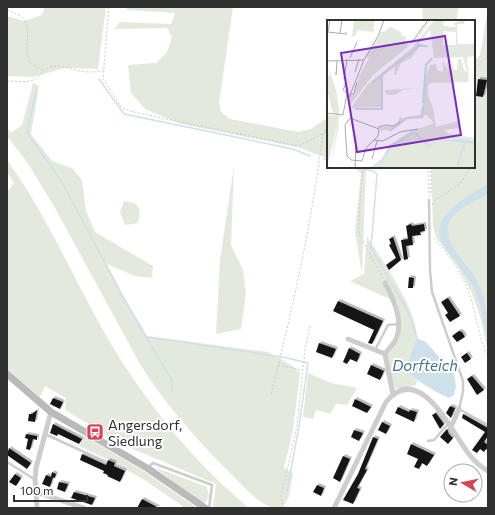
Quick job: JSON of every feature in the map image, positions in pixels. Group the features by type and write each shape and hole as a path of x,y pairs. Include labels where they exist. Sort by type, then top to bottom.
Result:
{"main road":[{"path":"7,374 51,412 147,468 204,508"}],"street":[{"path":"385,283 396,304 398,324 397,338 385,354 392,395"},
{"path":"348,338 385,354"},
{"path":"334,508 386,402 392,395 403,390 420,392 434,402 470,456 488,471"},
{"path":"449,425 459,409"},
{"path":"37,508 35,479 51,412"},
{"path":"36,492 84,508"}],"lane":[{"path":"429,200 430,270 432,292 463,380 463,392 459,409 488,425"},
{"path":"375,350 388,325 398,324"},
{"path":"428,441 434,440 449,425"},
{"path":"45,434 106,462"},
{"path":"7,462 35,479"},
{"path":"147,468 153,463 212,485 209,508"}],"path":[{"path":"109,7 103,79 122,108 130,112 298,146 327,131"},
{"path":"7,10 18,15 26,25 26,56 32,64 44,70"},
{"path":"475,67 488,56"},
{"path":"7,80 31,82 44,70 54,67 77,72 96,72 103,70"},
{"path":"271,394 307,239 323,133 327,127"},
{"path":"363,168 359,234 385,283"},
{"path":"428,168 429,200"},
{"path":"429,200 431,196 431,168"},
{"path":"429,213 435,200 460,184 469,168"},
{"path":"429,233 440,245 462,277 471,297 482,340 488,356"},
{"path":"285,508 281,498 297,425 310,325"},
{"path":"278,365 303,370"}],"shaded area":[{"path":"45,7 106,7 98,69 65,68 33,77 7,76 7,16 24,21 42,15"},
{"path":"126,7 233,7 219,103 221,112 230,119 298,132 311,129 327,118 327,159 301,148 181,124 145,109 131,93 128,65 156,63 167,52 172,37 167,28 114,29 120,22 171,24 175,13 127,10"},
{"path":"422,7 459,7 456,20 423,20"},
{"path":"488,7 488,352 481,320 473,296 459,269 436,237 433,227 431,168 475,168 475,60 480,55"},
{"path":"33,83 39,86 31,134 52,161 72,168 82,180 86,211 95,232 153,266 152,278 135,276 107,264 147,336 268,352 289,364 300,373 293,430 284,468 293,473 289,497 282,508 273,508 265,504 241,484 207,449 172,409 140,364 55,208 29,165 7,136 7,128 11,133 22,125"},
{"path":"7,160 48,225 96,317 122,362 154,407 189,450 228,490 249,508 213,507 216,484 126,446 65,410 66,398 45,386 40,397 7,369 7,192 14,183 7,172"},
{"path":"234,166 231,245 243,270 246,293 241,329 216,334 220,260"},
{"path":"354,168 366,168 362,274 355,232 361,173"},
{"path":"124,201 135,203 140,210 138,223 125,225 120,212"},
{"path":"367,236 390,271 411,312 417,340 407,372 418,381 414,386 392,389 387,356 399,339 398,303 350,281 364,274"},
{"path":"308,373 331,383 357,388 347,405 336,404 330,414 316,410 313,419 303,417"},
{"path":"84,436 142,470 197,508 185,508 146,481 115,463 79,446"},
{"path":"154,467 207,487 209,496 206,502 202,503"}],"water":[{"path":"488,184 488,194 458,211 452,218 448,225 448,233 451,243 473,274 483,295 488,325 488,341 476,293 441,240 439,231 447,213 454,206"},
{"name":"Dorfteich","path":"417,338 426,342 454,374 456,386 454,395 449,398 417,380 407,372 410,357"}],"building":[{"path":"478,79 487,80 483,97 476,96"},
{"path":"411,224 412,226 424,224 425,231 420,232 421,235 412,236 413,245 406,246 408,259 404,260 401,240 408,239 406,226"},
{"path":"393,237 401,260 389,270 386,265 396,258 389,245 391,244 389,239"},
{"path":"409,277 414,278 413,288 408,288"},
{"path":"448,298 460,316 450,322 445,315 448,313 441,302"},
{"path":"338,301 383,321 372,344 368,343 374,330 333,311"},
{"path":"459,331 462,332 465,337 457,342 452,336"},
{"path":"319,343 336,349 332,358 316,352"},
{"path":"349,348 360,354 357,362 350,359 347,364 343,362"},
{"path":"467,353 471,359 465,363 461,357"},
{"path":"371,365 384,371 380,380 367,374"},
{"path":"472,376 484,390 477,395 467,379"},
{"path":"53,398 63,402 60,409 50,404"},
{"path":"355,399 371,407 367,413 352,406"},
{"path":"450,406 455,408 451,418 446,413"},
{"path":"398,407 409,412 410,410 417,412 414,422 395,413"},
{"path":"37,410 35,422 28,421 29,414 32,414"},
{"path":"436,413 444,424 440,429 432,415"},
{"path":"463,414 488,428 488,436 484,442 488,445 488,450 486,449 484,452 480,449 477,453 472,450 485,432 462,418"},
{"path":"382,422 390,426 386,434 378,430"},
{"path":"53,424 82,439 79,444 58,434 57,436 50,433"},
{"path":"447,429 453,438 448,444 440,437"},
{"path":"354,430 363,433 359,441 351,437"},
{"path":"26,434 37,436 37,440 33,439 30,450 26,449 28,439 25,438"},
{"path":"373,437 378,439 365,469 367,470 357,488 360,489 353,504 343,500 358,474"},
{"path":"411,444 434,455 427,466 422,463 419,469 414,467 418,459 407,454"},
{"path":"9,448 31,463 27,469 7,455"},
{"path":"82,454 106,465 108,460 115,463 114,466 125,471 120,482 107,476 108,475 103,473 104,471 80,460"},
{"path":"343,456 350,459 340,482 333,478"},
{"path":"52,472 56,474 55,478 53,477 50,487 42,484 46,475 51,477"},
{"path":"15,474 21,478 16,486 9,482"},
{"path":"59,482 68,484 65,492 57,489"},
{"path":"317,485 324,488 321,496 313,492"},
{"path":"74,492 95,498 92,505 71,498"},
{"path":"142,499 159,508 137,508"}],"waterway":[{"path":"99,79 124,114 293,149 310,156"},
{"path":"36,92 27,133 62,182 123,297 172,381 173,391"},
{"path":"360,168 373,171 377,174 371,248 408,312 417,338"},
{"path":"148,337 283,357 308,363 299,426 287,491"}],"place":[{"name":"Angersdorf, Siedlung","path":"95,432"}]}
